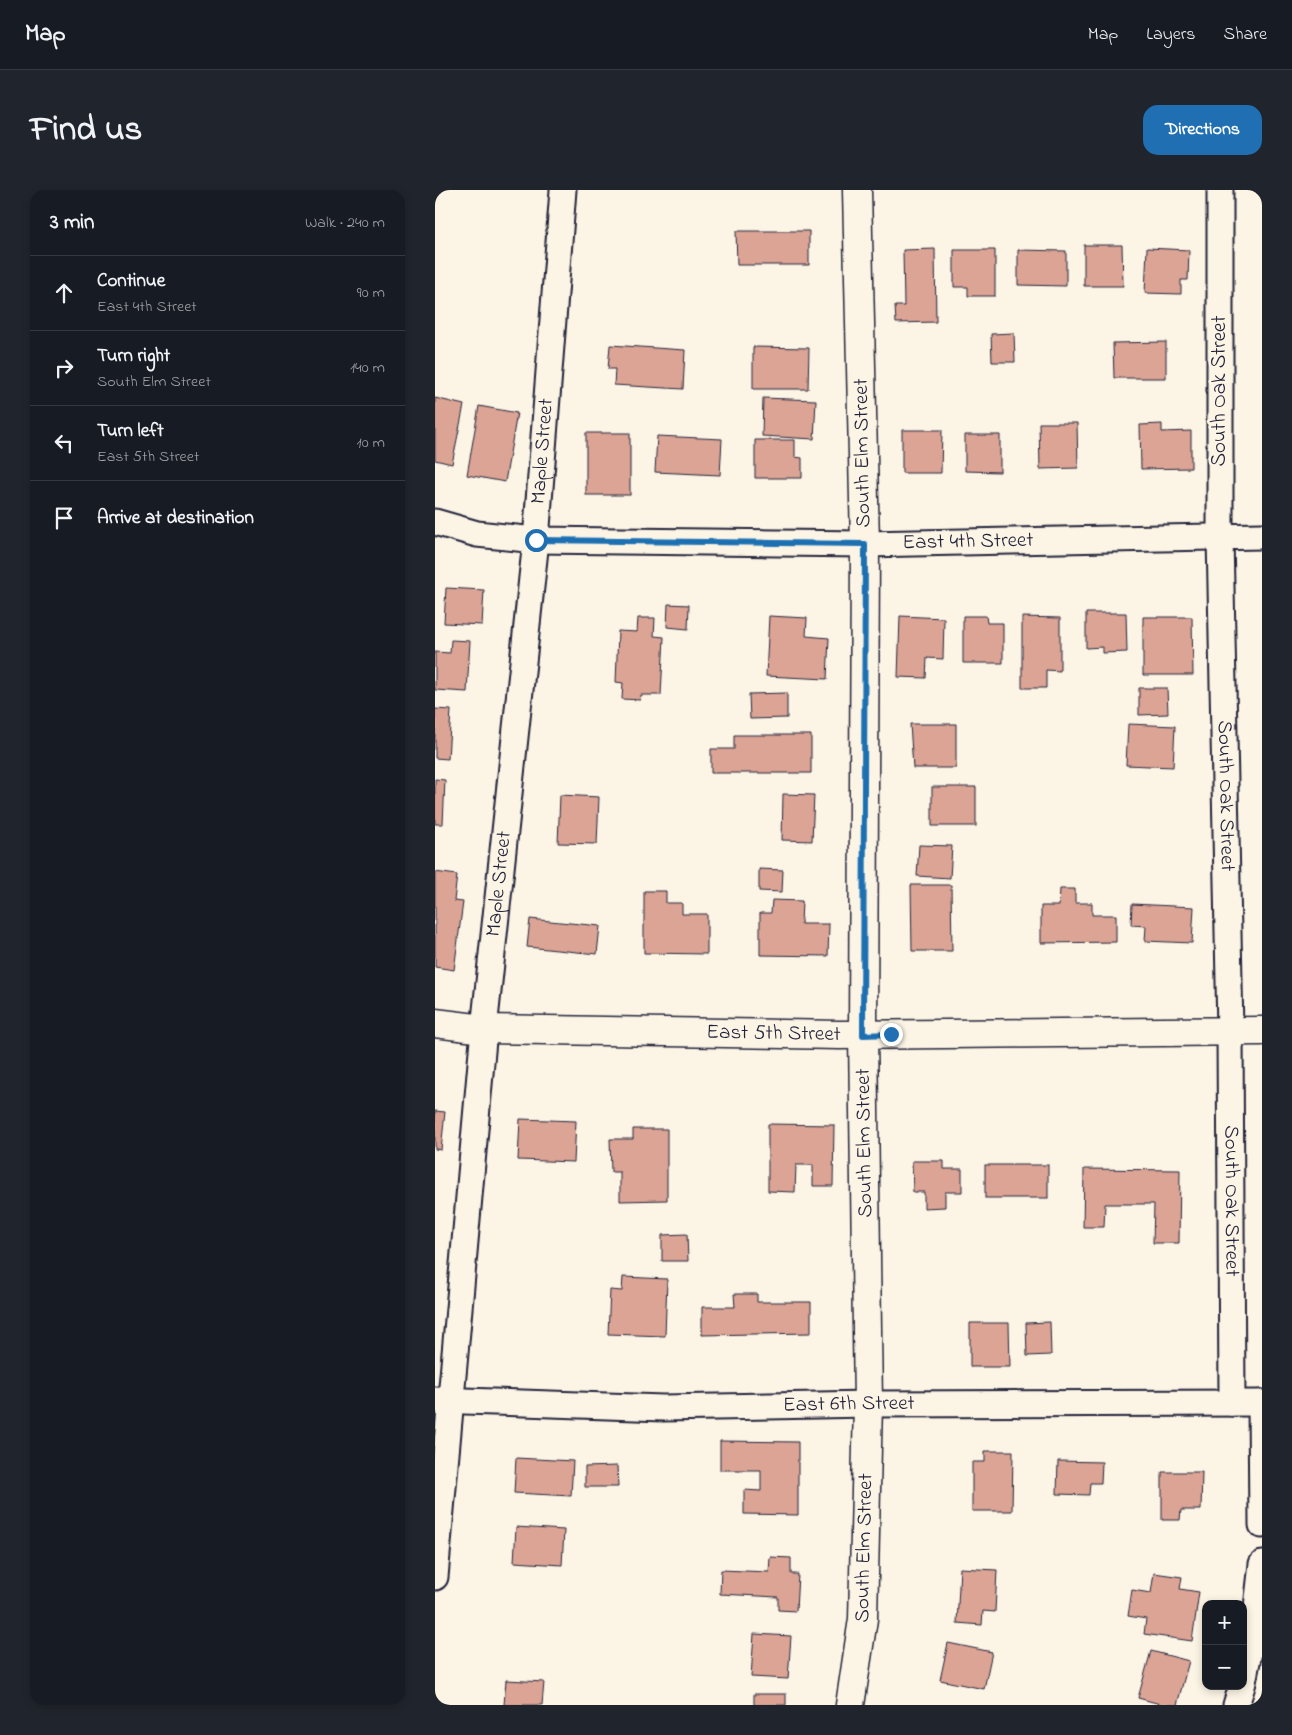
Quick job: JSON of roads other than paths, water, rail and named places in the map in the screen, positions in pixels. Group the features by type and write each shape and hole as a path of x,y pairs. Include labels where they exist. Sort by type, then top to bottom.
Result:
{"street":[{"name":"Maple Street","path":"435,1577 443,1401 536,540 563,190"},
{"name":"South Elm Street","path":"850,1705 863,1619 868,1404 863,1035 865,544 857,190"},
{"name":"South Oak Street","path":"1220,190 1220,537 1230,1031 1232,1403"},
{"name":"East 4th Street","path":"435,522 477,534 536,540 865,544 1262,536"},
{"name":"East 5th Street","path":"435,1023 484,1029 863,1035 1262,1031"},
{"name":"East 6th Street","path":"443,1401 663,1408 868,1404 1261,1403"},
{"path":"1261,1403 1262,1525"},
{"path":"1247,1662 1256,1616 1262,1564"},
{"path":"1236,1705 1241,1690"}]}
